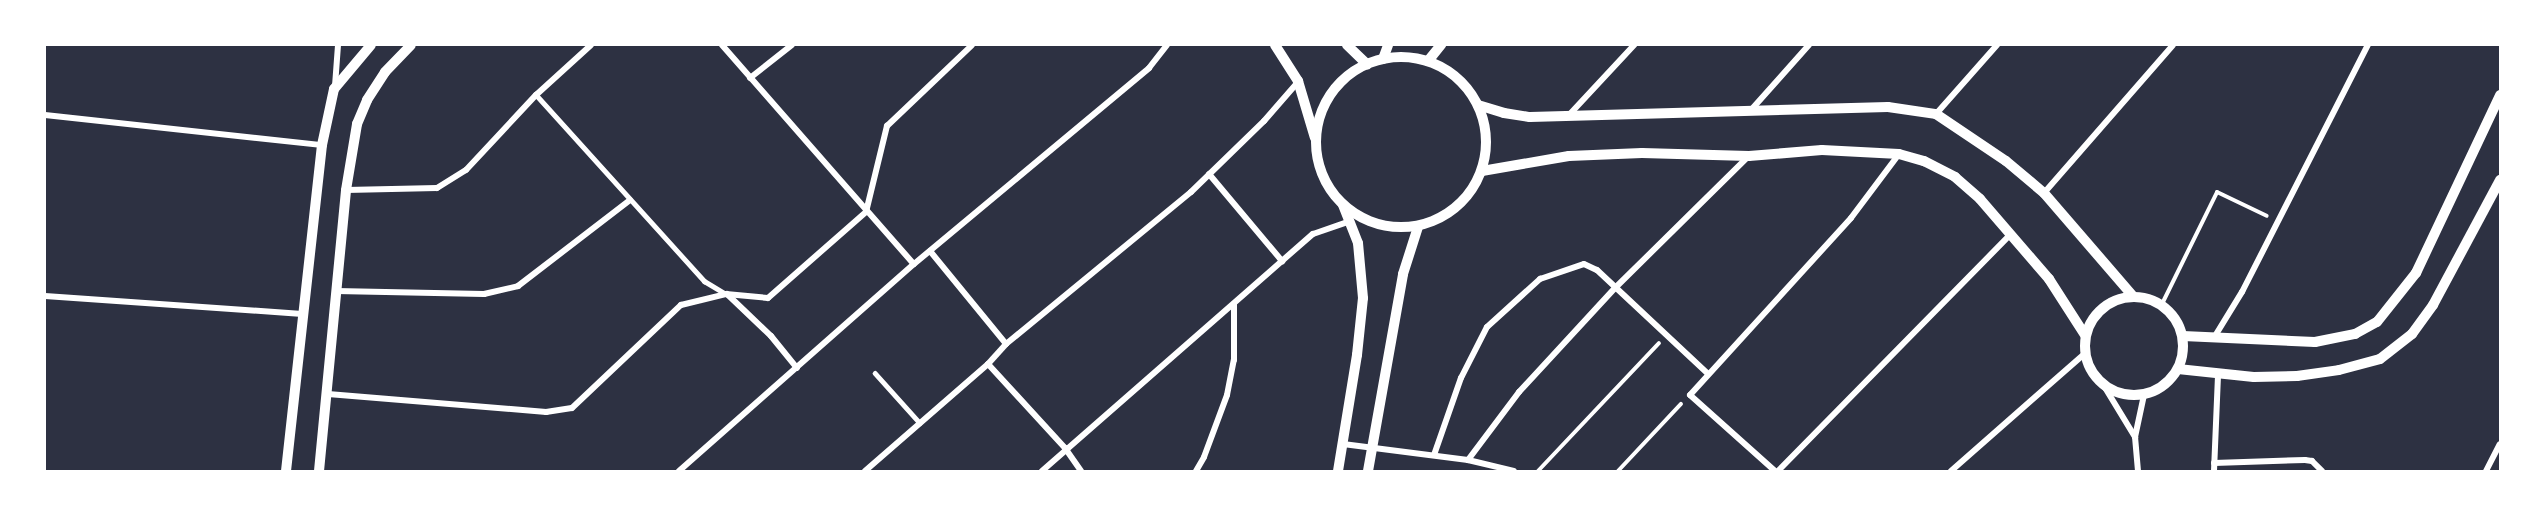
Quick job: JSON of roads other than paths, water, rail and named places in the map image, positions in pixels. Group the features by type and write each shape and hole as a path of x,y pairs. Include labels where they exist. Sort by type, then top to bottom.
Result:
{"street":[{"path":"286,471 322,146 334,89 338,45"},
{"path":"334,89 371,45"},
{"path":"319,471 346,190 357,124 366,100 385,72 411,45"},
{"path":"346,190 437,188 466,170 536,95 591,45"},
{"path":"722,45 866,212 914,264"},
{"path":"750,78 792,45"},
{"path":"328,394 546,412 572,408 681,304 726,294 768,298 866,212 887,126 972,45"},
{"path":"679,471 914,264 1149,68 1167,45"},
{"path":"1275,45 1298,81 1315,138 1318,163 1327,186 1342,205 1358,243 1363,298 1338,471"},
{"path":"1347,45 1367,64"},
{"path":"1383,58 1388,45"},
{"path":"1428,61 1441,45"},
{"path":"1568,116 1634,45"},
{"path":"1749,112 1809,45"},
{"path":"1936,114 1997,45"},
{"path":"2044,193 2173,45"},
{"path":"2215,336 2242,292 2368,45"},
{"path":"1315,138 1322,107 1340,81 1367,64 1383,58 1405,57 1428,61 1448,71 1465,86 1478,105 1485,126 1486,149 1482,171 1472,191 1457,207 1439,220 1418,227 1391,228 1374,223 1342,205"},
{"path":"865,471 988,364 1006,344 1209,174 1264,121 1298,81"},
{"path":"2183,336 2274,341 2334,340 2355,334 2377,322 2416,273 2500,94"},
{"path":"536,95 704,281 726,294 771,336 797,368"},
{"path":"1478,105 1521,116 1888,107 1936,114 1980,142 2044,193 2132,295"},
{"path":"45,115 322,146"},
{"path":"1482,171 1569,156 1642,153 1749,156 1822,150 1899,154 1924,161 1955,177 1980,199 2049,279 2085,335"},
{"path":"1899,154 1851,218 1690,394 1777,471 2011,234"},
{"path":"1468,460 1519,392 1615,288 1749,156"},
{"path":"1209,174 1282,261"},
{"path":"2178,369 2218,375 2297,376 2339,370 2380,359 2412,334 2433,305 2500,180"},
{"path":"336,291 484,294 518,286 630,200"},
{"path":"1042,471 1065,448 1313,234 1348,222"},
{"path":"1368,471 1403,274 1418,227"},
{"path":"930,251 1006,344"},
{"path":"1434,455 1461,378 1487,327 1540,279 1584,264 1597,270 1707,373"},
{"path":"2104,386 2123,394 2144,395 2164,386 2178,369 2183,353 2183,336 2173,315 2155,300 2132,295 2116,299 2101,307 2091,320 2085,335 2084,354 2091,372 2104,386 2135,437"},
{"path":"45,296 302,314"},
{"path":"1196,471 1204,457 1227,395 1234,360 1234,304"},
{"path":"1951,471 2084,354"},
{"path":"988,364 1065,448 1081,471"},
{"path":"2214,471 2218,375"},
{"path":"2138,471 2135,437 2144,395"},
{"path":"1343,444 1468,460 1514,471"},
{"path":"2486,471 2498,453 2500,444"},
{"path":"2214,463 2305,460 2320,468"}],"lane":[{"path":"875,373 920,423"}]}
